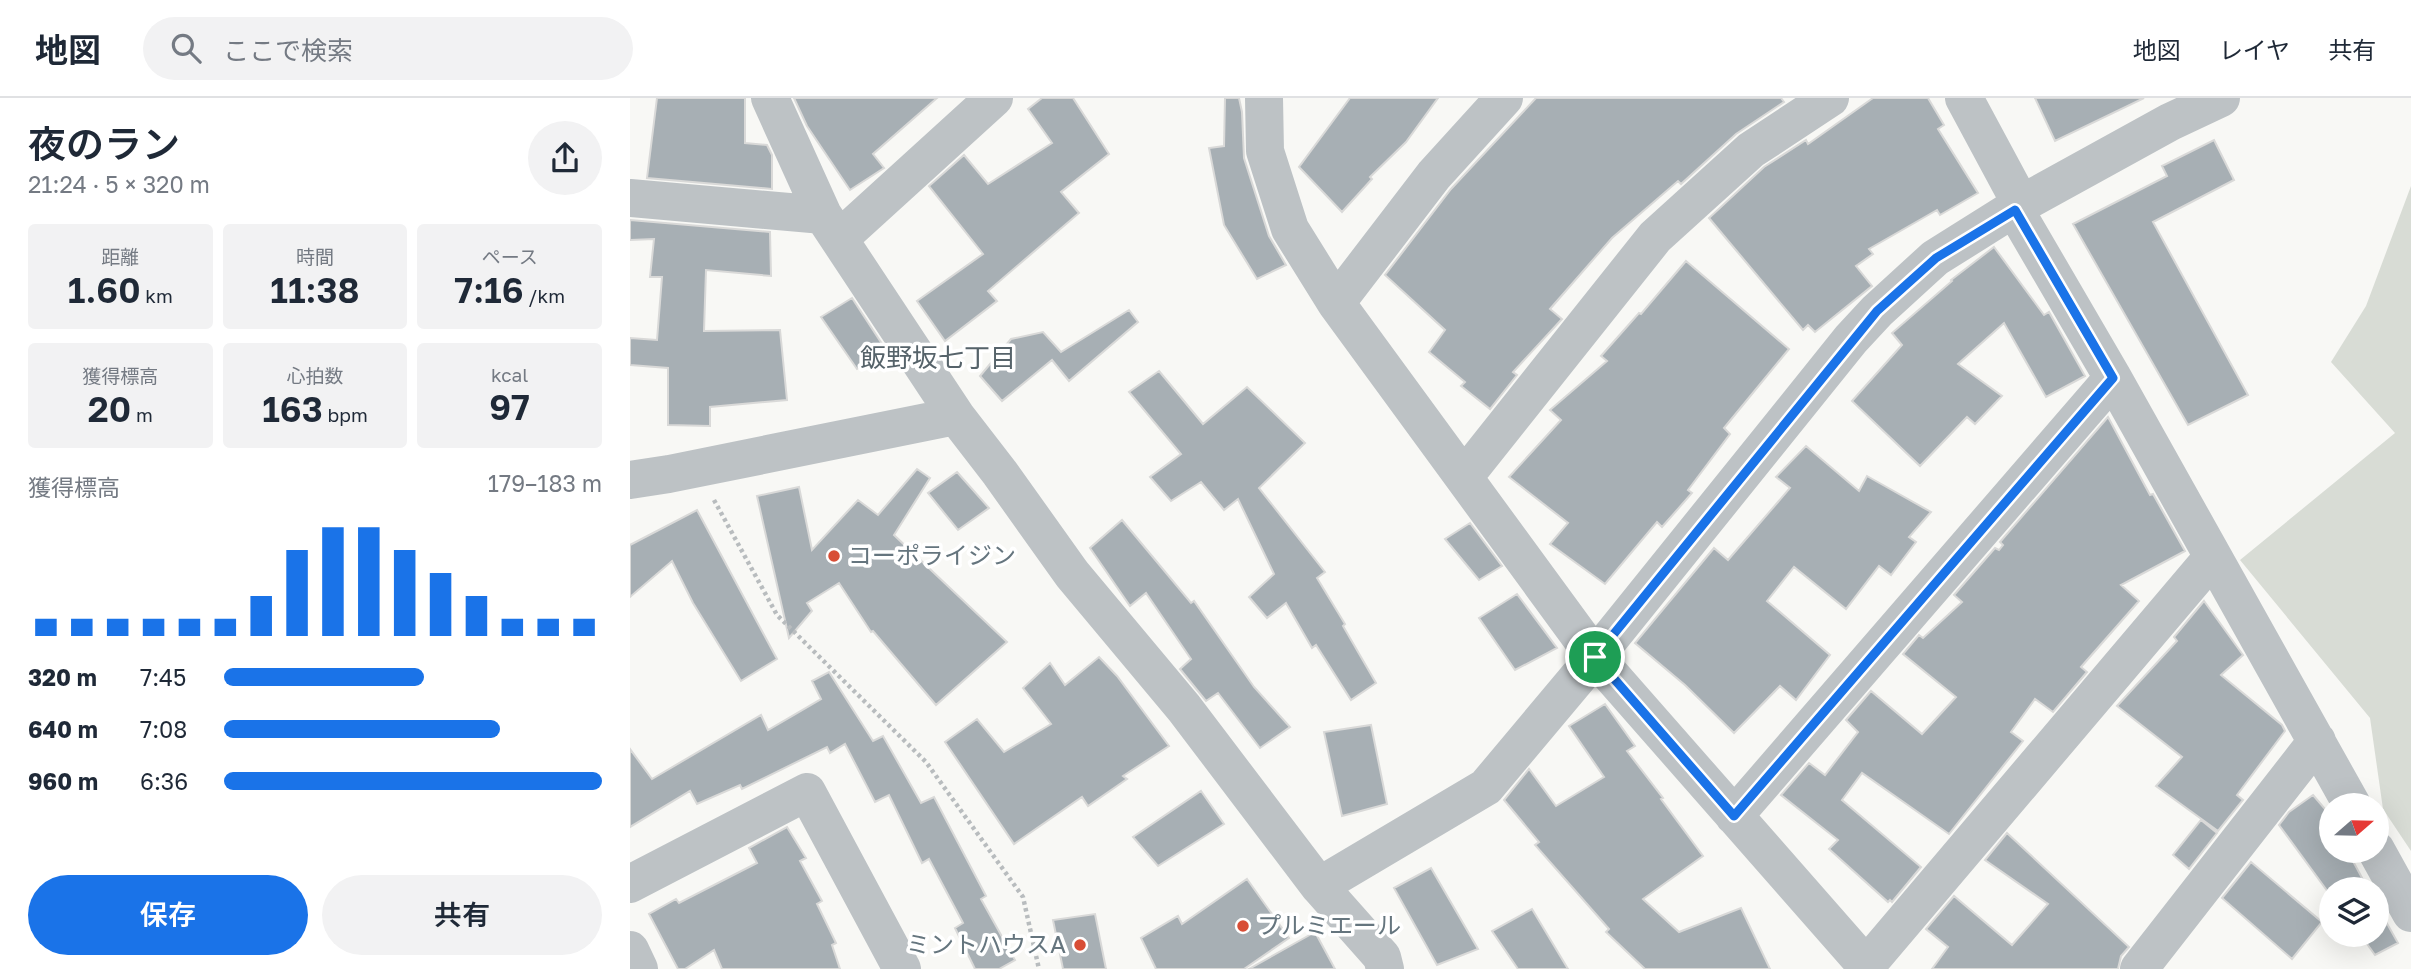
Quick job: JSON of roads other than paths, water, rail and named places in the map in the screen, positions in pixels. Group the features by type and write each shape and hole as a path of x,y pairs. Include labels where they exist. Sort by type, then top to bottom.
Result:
{"street":[{"path":"770,98 831,227 956,416 1072,574 1184,708 1319,886 1382,957 1385,969"},
{"path":"630,198 831,227 993,98"},
{"path":"1265,98 1265,151 1290,229 1336,303 1595,657 1867,968 2212,558"},
{"path":"1336,303 1434,175 1504,98"},
{"path":"1464,477 1655,237 1751,150 1830,98"},
{"path":"1964,98 2018,207 2345,793"},
{"path":"1319,886 1486,787 1877,311 1936,258 2018,207 2170,122 2221,98"},
{"path":"1734,816 2113,378"},
{"path":"630,480 956,416"},
{"path":"2139,969 2317,741"},
{"path":"630,884 807,792 902,969"},
{"path":"2383,863 2411,913"},
{"path":"630,950 639,969"}],"place":[{"name":"コーポライジン","path":"834,556"},
{"name":"プルミエール","path":"1243,926"},
{"name":"ミントハウスA","path":"1080,945"}],"district":[{"name":"飯野坂七丁目","path":"938,358"}]}
